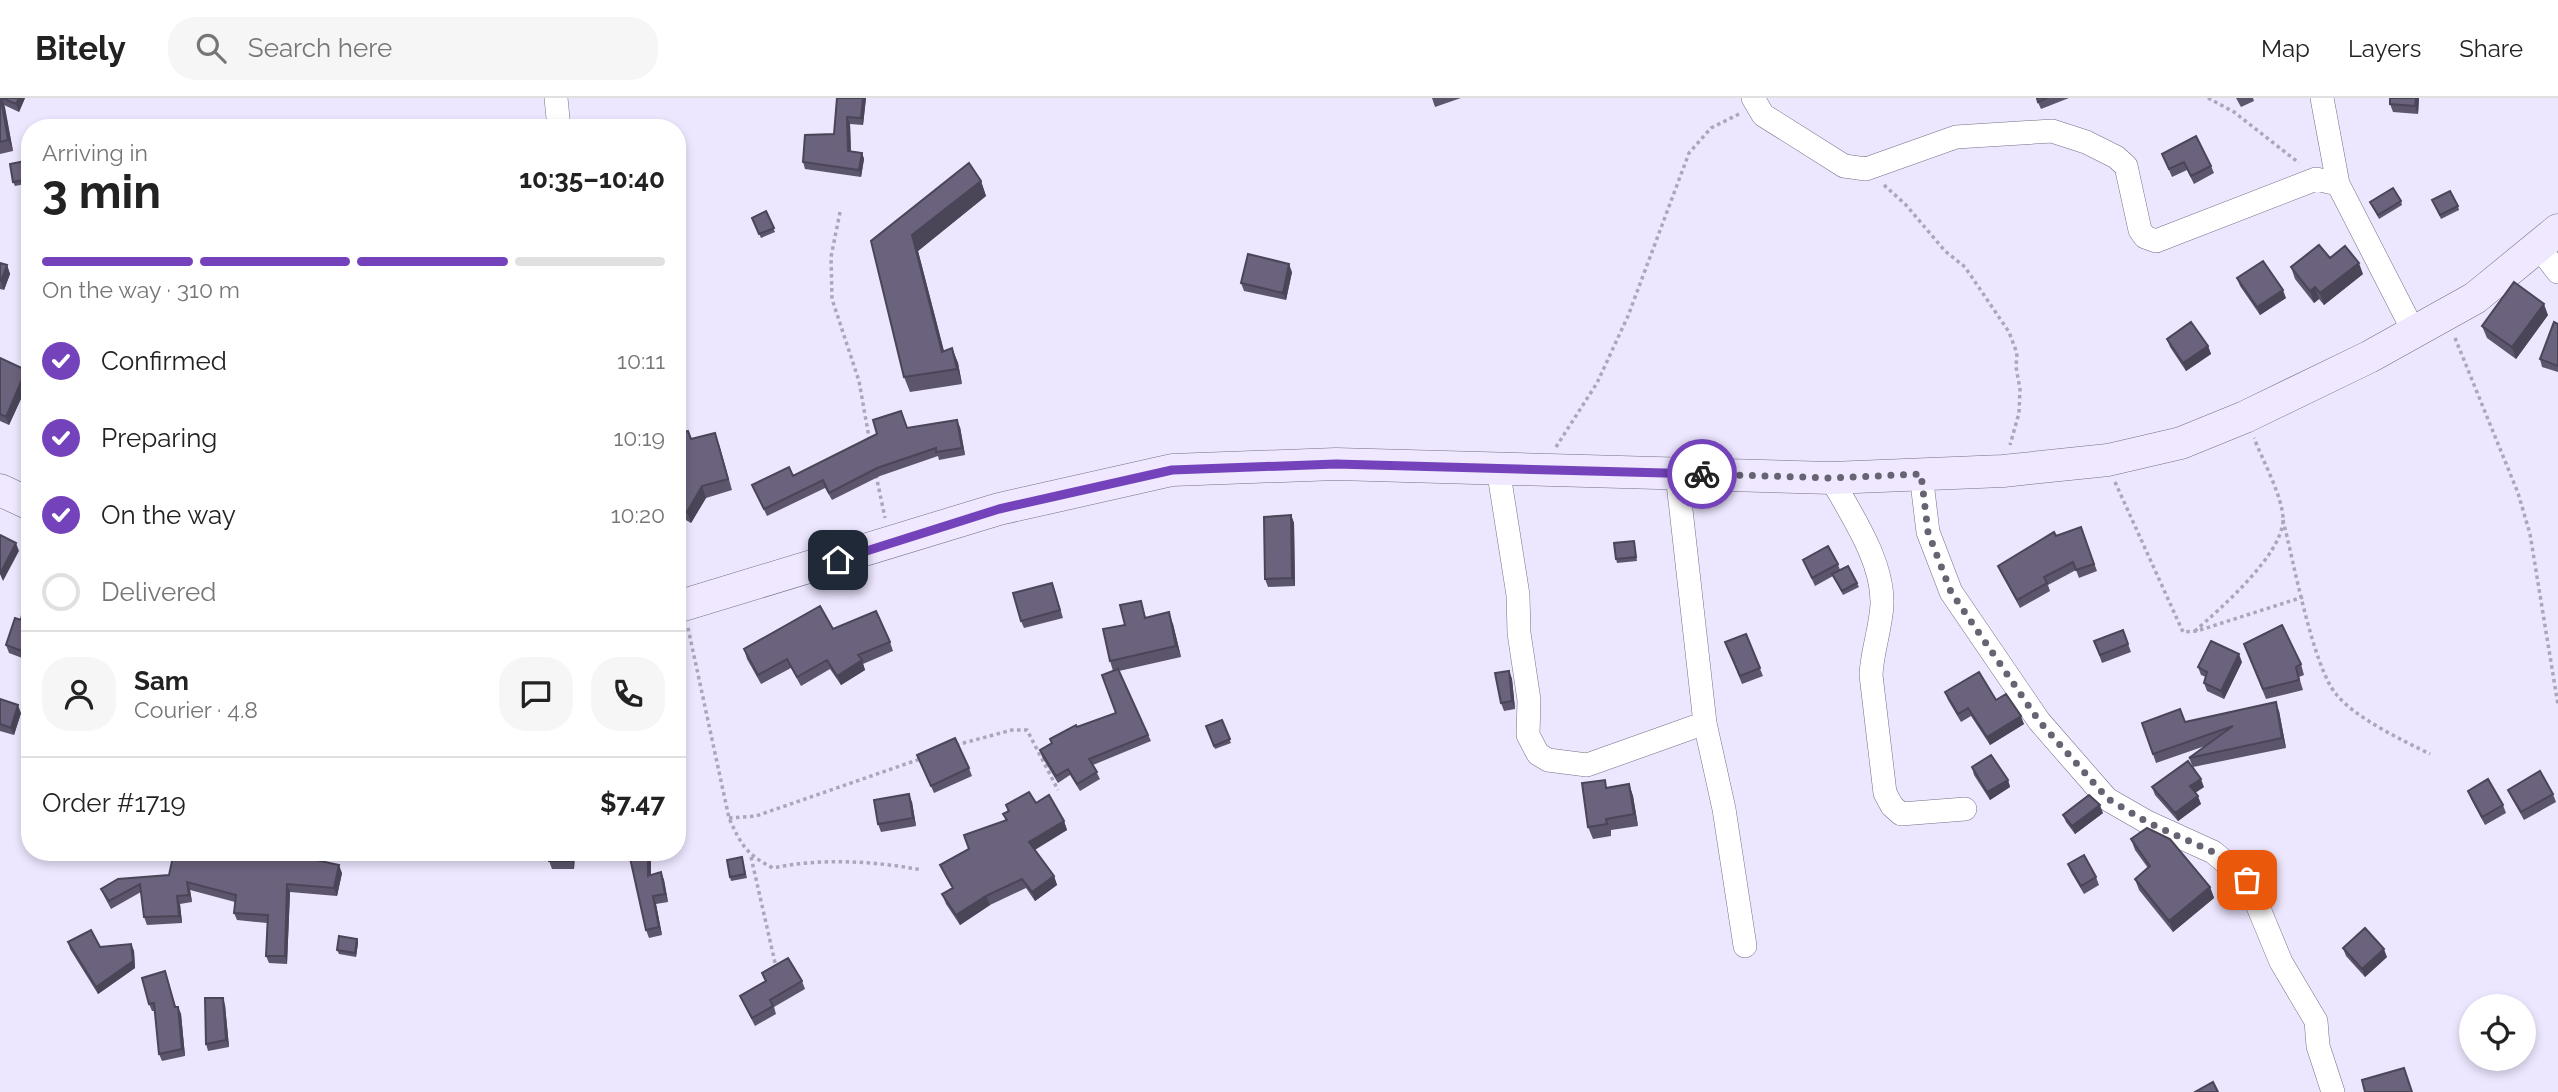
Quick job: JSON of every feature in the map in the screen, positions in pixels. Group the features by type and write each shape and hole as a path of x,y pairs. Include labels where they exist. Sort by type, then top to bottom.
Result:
{"main road":[{"path":"686,604 999,509 1172,470 1336,464 1831,478 2003,471 2108,460 2180,443 2245,417 2415,334 2552,250"},
{"path":"0,490 21,500"}],"street":[{"path":"556,98 558,119"},
{"path":"2322,98 2327,182 2415,334"},
{"path":"1754,102 1763,115 1828,158 1844,166 1866,169 1956,137 2052,131 2086,142 2116,157 2126,166 2140,230 2145,237 2156,241 2327,182"},
{"path":"1498,468 1518,595 1519,633 1529,700 1528,735 1538,754 1548,760 1587,765 1705,723"},
{"path":"1677,474 1705,723 1724,809 1745,946"},
{"path":"1921,474 1928,532 1951,592 2039,721 2108,799 2147,822 2213,852 2247,880 2281,962 2316,1021 2318,1046 2333,1092"},
{"path":"1831,478 1862,534 1881,589 1882,607 1873,647 1871,675 1886,797 1902,814 1965,809"}],"path":[{"path":"2208,98 2234,112 2327,182"},
{"path":"1542,469 1597,383 1618,338 1664,226 1689,153 1711,128 1754,102"},
{"path":"1866,169 1906,205 1945,251 1965,267 2015,345 2019,412 2003,471"},
{"path":"840,212 831,257 832,299 859,381 872,455"},
{"path":"2446,316 2518,494 2530,534 2558,705"},
{"path":"2245,417 2274,490 2319,657 2337,696 2387,733 2430,754"},
{"path":"2108,460 2122,503 2155,570 2179,628 2185,633 2303,597"},
{"path":"874,467 890,544"},
{"path":"2194,632 2223,606 2275,545 2283,520"},
{"path":"686,632 729,818 738,839 751,857 776,967"},
{"path":"948,749 967,741 1022,728 1027,730 1058,790"},
{"path":"729,818 756,816 926,757"},
{"path":"751,857 773,868 797,863 890,864 922,870"}],"building":[{"path":"0,98 8,140 0,142"},
{"path":"2,98 19,98 16,104"},
{"path":"837,98 863,98 861,118 847,117 848,151 862,153 859,170 803,162 805,135 834,134"},
{"path":"2390,98 2416,98 2415,106 2390,104"},
{"path":"2196,136 2211,166 2191,176 2184,162 2169,169 2162,154"},
{"path":"21,162 21,181 13,182 10,164"},
{"path":"969,163 981,181 912,235 942,352 952,348 957,369 904,377 871,241"},
{"path":"2393,188 2401,201 2378,215 2370,202"},
{"path":"2450,191 2458,206 2440,215 2432,200"},
{"path":"766,211 774,228 759,234 752,218"},
{"path":"2319,245 2330,258 2345,246 2359,263 2320,293 2315,287 2310,291 2291,267"},
{"path":"1248,254 1289,264 1283,293 1241,283"},
{"path":"2263,261 2283,290 2257,307 2237,278"},
{"path":"0,263 7,265 1,281 0,281"},
{"path":"2514,282 2544,304 2512,347 2482,326"},
{"path":"2191,322 2208,346 2183,363 2167,339"},
{"path":"2554,322 2558,324 2558,366 2540,359"},
{"path":"0,358 21,368 21,382 6,417 0,414"},
{"path":"901,411 907,428 957,420 962,448 936,452 936,448 877,468 829,493 823,480 764,509 752,485 789,467 793,476 877,434 873,420"},
{"path":"686,432 691,439 715,433 728,479 702,486 687,512 686,511"},
{"path":"1291,515 1292,578 1265,579 1264,517"},
{"path":"2081,527 2094,564 2076,570 2073,562 2044,577 2047,583 2017,600 1998,566 2054,532 2056,536"},
{"path":"0,535 16,543 0,574"},
{"path":"1634,541 1636,557 1616,559 1614,543"},
{"path":"1828,546 1838,564 1812,578 1803,560"},
{"path":"1848,566 1857,583 1842,591 1832,574"},
{"path":"1052,583 1060,610 1021,621 1013,593"},
{"path":"1141,601 1145,618 1169,612 1176,646 1110,661 1103,629 1125,625 1120,605"},
{"path":"820,606 833,629 876,611 890,642 858,655 862,660 837,676 827,660 797,677 787,659 758,675 744,649"},
{"path":"15,618 21,620 21,651 6,645"},
{"path":"2282,625 2301,664 2296,667 2299,680 2263,689 2244,644"},
{"path":"2123,630 2128,644 2100,655 2094,641"},
{"path":"1746,634 1760,668 1740,676 1725,642"},
{"path":"2211,641 2239,654 2221,691 2204,683 2207,672 2198,667"},
{"path":"1118,669 1148,735 1089,759 1097,772 1077,784 1068,769 1056,776 1040,750 1052,743 1050,739 1076,725 1077,727 1116,713 1102,675"},
{"path":"1509,671 1512,701 1501,703 1495,673"},
{"path":"1979,672 1996,700 2006,694 2021,716 1987,737 1968,708 1958,714 1945,692"},
{"path":"0,699 18,705 11,728 0,724"},
{"path":"2276,702 2282,738 2189,758 2233,726 2153,754 2142,723 2180,709 2185,722"},
{"path":"1222,720 1230,739 1214,746 1206,726"},
{"path":"955,738 969,768 931,786 917,755"},
{"path":"1991,755 2008,780 1987,792 1972,767"},
{"path":"2188,761 2201,779 2190,786 2198,796 2175,813 2152,787"},
{"path":"2540,771 2553,794 2521,812 2508,790"},
{"path":"2488,779 2503,805 2482,817 2468,791"},
{"path":"1605,780 1606,788 1629,784 1634,814 1606,819 1607,824 1588,827 1582,783"},
{"path":"1029,792 1036,803 1049,795 1064,821 1029,842 1054,876 1032,892 1022,879 986,896 956,915 942,894 953,888 940,865 969,849 964,835 1007,820 1003,814 1009,811 1006,805"},
{"path":"909,794 913,818 878,824 874,800"},
{"path":"2089,795 2100,805 2072,826 2063,815"},
{"path":"2147,828 2170,839 2210,887 2169,921 2135,879 2150,866 2131,839"},
{"path":"2084,855 2096,877 2081,886 2068,864"},
{"path":"742,857 745,874 730,877 727,860"},
{"path":"172,861 320,861 339,865 334,888 287,884 285,956 266,956 268,915 234,913 236,895 187,882 189,895 177,896 179,916 144,917 140,884 109,901 101,889 118,879 169,875"},
{"path":"631,861 648,861 648,876 661,872 665,894 653,896 659,927 646,930"},
{"path":"2365,928 2384,949 2362,969 2343,948"},
{"path":"91,930 100,947 131,944 133,961 96,987 68,942"},
{"path":"339,936 357,939 355,953 337,950"},
{"path":"788,958 802,981 770,1000 773,1006 752,1018 740,996 766,981 762,973"},
{"path":"165,971 175,1007 178,1007 182,1049 159,1054 154,1003 149,1004 142,978"},
{"path":"205,998 223,998 226,1040 206,1044"},
{"path":"2404,1068 2412,1092 2365,1092 2362,1080"},
{"path":"2213,1082 2218,1092 2195,1092"}],"way so far":[{"path":"1702,474 1831,478 1921,474 1928,532 1951,592 2039,721 2081,772 2108,799 2147,822 2213,852 2247,880"}],"route":[{"path":"838,560 999,509 1172,470 1247,465 1336,464 1702,474"}]}
